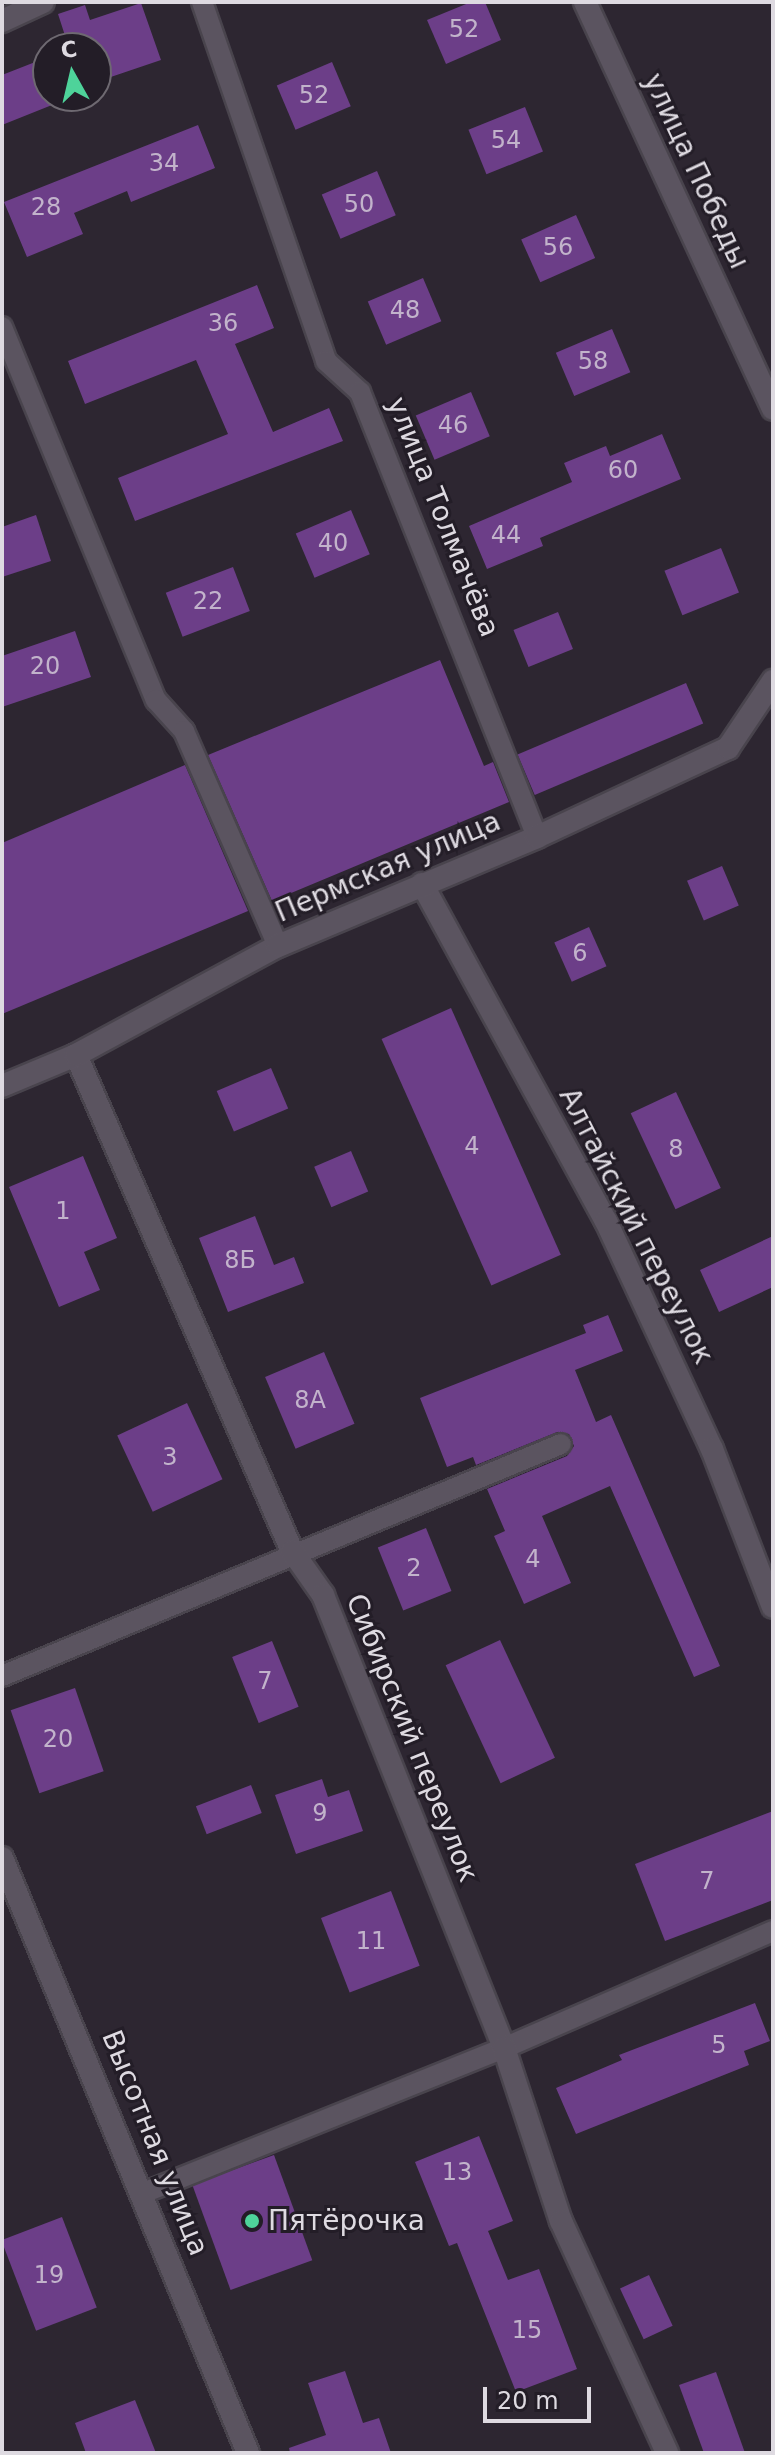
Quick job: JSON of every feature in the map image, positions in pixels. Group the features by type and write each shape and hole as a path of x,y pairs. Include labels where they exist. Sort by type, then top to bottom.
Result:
{"street":[{"path":"2,21 43,2"},
{"name":"улица Победы","path":"585,2 773,409"},
{"name":"Пермская улица","path":"2,1086 76,1055 278,946 537,837 728,748 773,681"},
{"name":"Алтайский переулок","path":"422,884 606,1221 712,1449 773,1607"},
{"name":"Сибирский переулок","path":"76,1055 292,1551 323,1595 504,2048 561,2221 667,2453"},
{"name":"Высотная улица","path":"2,1858 248,2453"}],"lane":[{"name":"улица Толмачёва","path":"202,2 326,361 360,392 537,837"},
{"path":"2,327 156,700 184,731 278,946"},
{"path":"2,1676 292,1551 561,1444"},
{"path":"143,2193 504,2048 773,1931"}],"building":[{"path":"471,2 485,2 501,40 446,64 427,20"},
{"path":"141,3 161,60 112,77 112,32 64,32 58,14 85,5 90,20"},
{"path":"332,62 351,106 296,130 277,85"},
{"path":"32,63 32,112 34,112 2,125 2,75"},
{"path":"525,107 543,152 486,174 468,130"},
{"path":"198,125 215,168 131,202 127,191 74,213 83,234 27,257 4,202"},
{"path":"377,171 396,215 341,239 322,194"},
{"path":"576,215 595,258 540,282 521,239"},
{"path":"423,278 441,321 386,345 368,301"},
{"path":"257,285 274,328 235,344 273,432 329,408 343,441 135,521 118,478 228,434 196,360 85,404 68,361"},
{"path":"612,329 630,372 574,396 556,353"},
{"path":"471,392 490,436 435,460 416,415"},
{"path":"662,434 681,479 540,538 543,546 487,569 469,526 572,482 564,463 606,446 610,456"},
{"path":"351,510 370,554 315,578 296,533"},
{"path":"36,515 51,561 2,577 2,527"},
{"path":"721,548 739,593 682,615 664,571"},
{"path":"233,567 250,611 183,637 166,593"},
{"path":"558,612 573,649 528,667 513,630"},
{"path":"75,631 91,677 2,707 2,656"},
{"path":"440,660 484,766 493,762 509,802 272,901 208,755"},
{"path":"686,683 703,724 535,795 518,755"},
{"path":"185,765 248,911 2,1014 2,843"},
{"path":"722,866 739,906 704,920 687,881"},
{"path":"589,927 606,966 572,982 554,942"},
{"path":"451,1008 561,1255 491,1286 382,1039"},
{"path":"271,1068 288,1109 234,1132 217,1091"},
{"path":"676,1092 721,1188 675,1209 631,1113"},
{"path":"351,1151 368,1192 331,1207 314,1167"},
{"path":"83,1156 117,1238 84,1252 100,1290 59,1307 9,1187"},
{"path":"255,1216 274,1265 294,1257 304,1283 228,1312 199,1238"},
{"path":"773,1236 773,1287 719,1312 700,1270"},
{"path":"608,1315 623,1351 575,1370 596,1422 611,1415 720,1666 694,1677 610,1486 542,1516 571,1583 524,1604 494,1536 505,1531 487,1489 567,1456 574,1446 569,1434 557,1432 476,1465 473,1457 447,1467 420,1398 586,1333 583,1325"},
{"path":"324,1352 354,1424 296,1449 265,1377"},
{"path":"187,1403 222,1479 153,1512 117,1436"},
{"path":"426,1528 451,1591 403,1611 378,1547"},
{"path":"500,1640 555,1758 501,1783 446,1665"},
{"path":"272,1641 299,1707 259,1723 232,1657"},
{"path":"75,1688 104,1771 39,1793 11,1710"},
{"path":"322,1779 328,1797 349,1790 363,1831 296,1854 275,1795"},
{"path":"251,1785 262,1813 207,1834 196,1806"},
{"path":"773,1811 773,1900 665,1941 635,1864"},
{"path":"391,1891 420,1966 350,1993 321,1918"},
{"path":"755,2003 770,2041 744,2051 749,2065 576,2134 556,2088 622,2060 619,2055"},
{"path":"479,2136 513,2221 488,2231 508,2280 539,2269 577,2369 516,2392 457,2243 449,2246 415,2162"},
{"name":"Пятёрочка","path":"274,2155 312,2260 231,2290 192,2185"},
{"path":"62,2217 97,2308 36,2331 2,2240"},
{"path":"649,2275 673,2326 644,2339 620,2289"},
{"path":"345,2371 363,2423 379,2418 391,2453 290,2453 289,2448 326,2435 308,2383"},
{"path":"716,2372 745,2453 704,2453 679,2385"},
{"path":"135,2400 156,2453 86,2453 75,2423"}],"place":[{"name":"Пятёрочка","path":"252,2221"}]}
